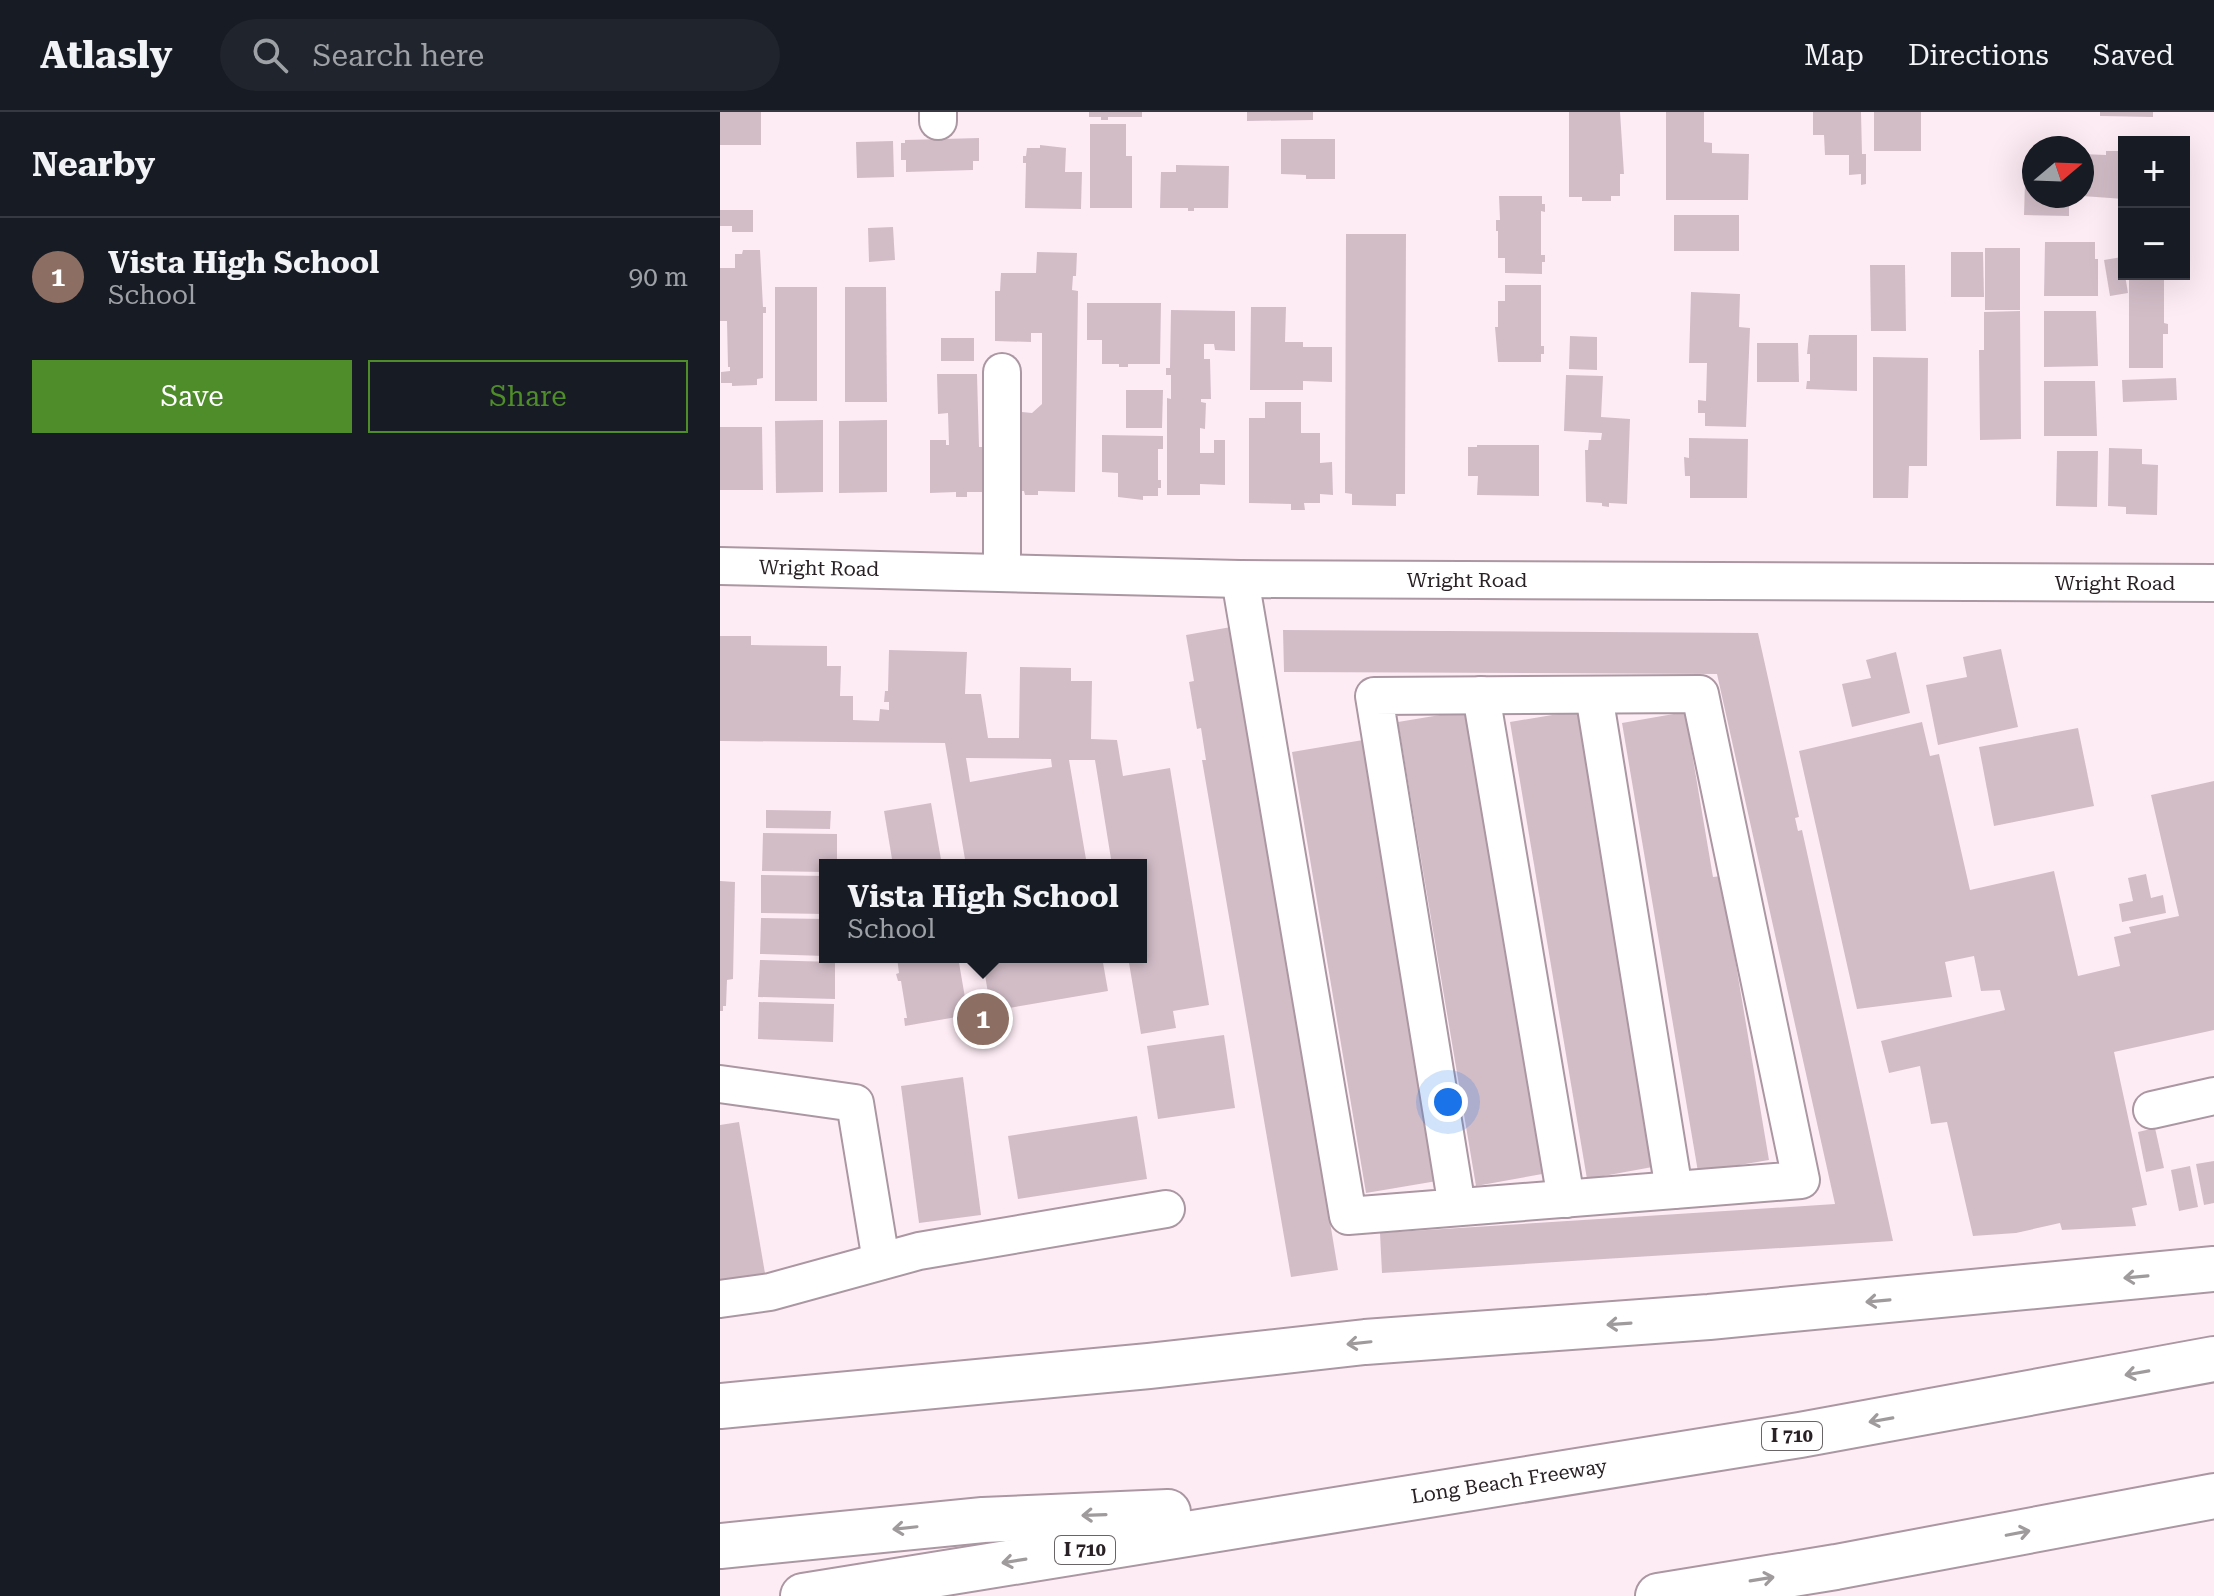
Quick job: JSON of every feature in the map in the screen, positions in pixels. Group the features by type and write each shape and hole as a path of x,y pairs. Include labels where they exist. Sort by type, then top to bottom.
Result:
{"highway":[{"path":"720,1406 1149,1366 1365,1342 1709,1317 2214,1269"},
{"name":"Long Beach Freeway","path":"803,1596 1800,1435 2214,1359"},
{"path":"1658,1596 1836,1567 2214,1496"},
{"path":"720,1546 983,1520 1367,1504"}],"street":[{"path":"1002,372 1002,573"},
{"name":"Wright Road","path":"720,566 1240,579 2214,583"},
{"path":"1240,579 1348,1216 1801,1180 1700,694 1374,696 1457,1207"},
{"path":"1481,695 1566,1199"},
{"path":"1594,695 1674,1190"},
{"path":"720,1084 855,1103 881,1261"},
{"path":"2152,1110 2214,1096"},
{"path":"720,1299 770,1292 919,1251 1166,1209"}],"building":[{"path":"720,112 761,112 761,145 720,145"},
{"path":"1089,112 1142,112 1142,117 1108,117 1108,120 1101,120 1101,117 1089,117"},
{"path":"1247,112 1313,112 1313,120 1247,121"},
{"path":"1569,112 1620,112 1624,174 1620,174 1620,196 1611,196 1611,201 1582,201 1582,197 1569,197"},
{"path":"1666,112 1704,112 1704,142 1712,143 1712,153 1749,154 1748,200 1666,200"},
{"path":"1813,112 1861,112 1866,184 1861,185 1861,174 1849,175 1849,155 1825,155 1824,135 1813,135"},
{"path":"1874,112 1921,112 1921,151 1874,151"},
{"path":"2100,112 2153,112 2153,117 2100,116"},
{"path":"1090,124 1126,124 1126,156 1132,156 1132,208 1090,208"},
{"path":"979,138 979,161 973,161 973,170 906,172 906,160 901,160 901,143 905,140"},
{"path":"1281,139 1335,139 1335,179 1306,179 1306,175 1281,174"},
{"path":"893,141 894,177 857,178 856,142"},
{"path":"1040,145 1066,148 1065,172 1082,172 1081,209 1025,208 1026,163 1023,163 1023,156 1026,156 1027,148 1040,148"},
{"path":"2106,151 2118,151 2118,199 2094,197 2094,154 2106,155"},
{"path":"1176,165 1229,166 1228,208 1194,208 1194,211 1188,211 1188,208 1160,208 1161,172 1176,172"},
{"path":"1499,196 1542,196 1545,212 1541,211 1541,255 1545,255 1545,262 1542,262 1542,274 1505,273 1505,258 1498,258 1496,220 1500,220"},
{"path":"2024,208 2069,208 2069,216 2024,215"},
{"path":"720,210 753,210 753,232 732,232 732,226 720,226"},
{"path":"1674,215 1739,215 1739,251 1674,251"},
{"path":"893,227 895,260 869,262 868,228"},
{"path":"1346,234 1406,234 1405,494 1396,494 1396,506 1352,505 1352,494 1345,493"},
{"path":"2045,242 2095,242 2098,296 2044,296"},
{"path":"1985,248 2020,248 2020,310 1985,310"},
{"path":"743,250 760,250 763,307 766,307 766,313 763,313 763,378 757,379 757,385 732,386 732,383 721,383 721,372 730,371 730,367 727,321 720,321 720,268 735,268 735,254 742,254"},
{"path":"1037,252 1077,253 1072,290 1078,291 1075,492 1038,491 1038,495 1025,495 1024,491 1018,491 1018,440 1022,439 1022,412 1032,413 1042,404 1042,333 1031,333 1031,342 995,341 995,291 1000,291 1001,273 1036,273"},
{"path":"1951,252 1983,252 1984,297 1951,297"},
{"path":"2118,258 2118,280 2126,280 2128,293 2110,296 2104,260"},
{"path":"1870,265 1905,265 1906,331 1871,331"},
{"path":"2129,280 2164,280 2164,323 2168,324 2168,334 2163,334 2163,368 2129,368"},
{"path":"1505,285 1541,285 1541,346 1544,346 1544,354 1541,354 1541,362 1498,362 1495,327 1498,327 1498,301 1505,301"},
{"path":"775,287 817,287 817,401 775,401"},
{"path":"845,287 886,287 887,402 845,402"},
{"path":"1691,292 1740,294 1739,327 1750,328 1746,427 1705,426 1705,413 1698,413 1698,400 1706,401 1707,363 1689,363"},
{"path":"1087,303 1161,303 1160,364 1119,367 1119,364 1102,364 1102,340 1087,340"},
{"path":"1251,307 1286,307 1285,342 1303,342 1303,347 1332,347 1332,382 1303,381 1303,390 1250,390"},
{"path":"1171,310 1235,311 1235,351 1215,350 1214,344 1204,344 1204,359 1210,359 1211,399 1201,399 1206,403 1205,429 1200,428 1200,453 1214,453 1214,440 1225,440 1225,485 1200,484 1200,495 1167,495 1167,398 1171,399 1171,375 1166,375 1166,368 1170,368"},
{"path":"2020,311 2021,439 1980,440 1979,350 1984,350 1984,312"},
{"path":"2044,311 2096,311 2098,366 2044,367"},
{"path":"1809,335 1857,335 1857,391 1806,389 1807,381 1810,381 1810,354 1807,354"},
{"path":"1570,336 1597,337 1597,370 1569,369"},
{"path":"941,338 974,338 974,361 941,361"},
{"path":"1757,343 1798,343 1799,382 1757,382"},
{"path":"1873,357 1928,358 1927,466 1909,466 1908,498 1873,498"},
{"path":"937,374 977,374 979,447 985,447 986,492 967,492 967,497 956,497 956,492 930,493 930,440 946,440 946,445 949,445 948,413 938,414"},
{"path":"1566,375 1603,376 1601,417 1630,419 1627,504 1609,503 1609,507 1602,506 1602,503 1586,502 1585,450 1588,450 1589,440 1601,440 1602,433 1564,431"},
{"path":"2176,378 2177,400 2123,402 2122,380"},
{"path":"2044,381 2095,381 2097,436 2044,436"},
{"path":"1126,390 1163,390 1162,428 1126,428"},
{"path":"1265,402 1301,402 1301,433 1320,433 1320,463 1332,462 1333,495 1320,494 1320,503 1304,503 1305,510 1291,510 1291,504 1249,503 1249,418 1265,418"},
{"path":"823,420 823,492 776,493 775,421"},
{"path":"887,420 887,492 839,493 839,421"},
{"path":"720,427 762,427 763,490 720,490"},
{"path":"1102,435 1163,436 1163,449 1158,449 1161,488 1158,488 1158,496 1143,496 1143,500 1118,497 1118,473 1102,472"},
{"path":"1689,438 1748,439 1747,498 1690,498 1690,476 1685,476 1684,457 1689,458"},
{"path":"1539,445 1539,496 1477,495 1478,476 1468,476 1468,447"},
{"path":"2109,448 2142,449 2142,464 2158,465 2157,515 2126,514 2126,507 2108,506"},
{"path":"2057,451 2098,451 2097,507 2056,506"},
{"path":"1231,627 1338,1270 1291,1277 1202,760 1206,760 1201,728 1197,729 1189,682 1194,681 1186,635"},
{"path":"1283,630 1758,633 1799,817 1795,818 1798,831 1802,830 1893,1241 1382,1273 1380,1233 1835,1204 1717,674 1284,672"},
{"path":"720,636 751,636 751,645 827,646 827,666 841,666 840,696 853,696 853,720 879,721 880,709 889,710 889,702 884,702 885,691 888,691 889,650 967,652 965,694 981,694 988,738 1019,738 1020,667 1071,668 1071,681 1092,681 1091,739 1117,740 1123,776 1170,768 1209,1005 1173,1011 1176,1028 1141,1034 1129,963 1147,963 1147,859 1111,859 1095,760 1069,760 1086,859 965,859 945,743 720,741","holes":["966,758 1051,759 1052,767 970,782"]},
{"path":"2001,649 2018,727 1938,745 1926,685 1967,677 1963,657"},
{"path":"1896,652 1910,713 1852,727 1842,684 1871,678 1866,660"},
{"path":"1470,710 1548,1173 1476,1186 1398,722"},
{"path":"1582,710 1658,1166 1587,1179 1510,722"},
{"path":"1685,712 1713,877 1721,876 1769,1160 1698,1172 1622,723"},
{"path":"1922,722 1930,756 1939,754 1970,890 2054,871 2078,976 2120,966 2114,937 2131,933 2129,927 2179,916 2151,795 2214,781 2214,1030 2114,1052 2147,1205 2132,1208 2136,1226 2062,1230 2060,1223 2016,1233 1973,1236 1947,1122 1931,1124 1920,1066 1889,1073 1881,1041 2005,1010 2000,990 1981,991 1974,956 1945,962 1952,997 1857,1009 1799,751"},
{"path":"2078,728 2094,806 1994,826 1979,747"},
{"path":"1363,740 1437,1181 1366,1193 1292,752"},
{"path":"931,803 941,859 892,859 884,811"},
{"path":"766,810 831,811 830,829 766,828"},
{"path":"763,833 837,834 837,859 819,859 819,872 762,871"},
{"path":"2146,874 2151,898 2163,895 2166,913 2122,922 2119,904 2133,901 2128,878"},
{"path":"761,875 819,876 819,914 761,913"},
{"path":"720,881 735,882 733,979 727,980 723,1011 720,1011"},
{"path":"761,918 819,919 819,956 760,954"},
{"path":"760,960 835,963 835,999 758,997"},
{"path":"898,963 959,963 968,1015 905,1026 904,1018 907,1018 901,981 898,981 896,974 899,973"},
{"path":"983,963 1103,963 1108,991 991,1011"},
{"path":"759,1002 834,1004 833,1042 758,1039"},
{"path":"1224,1035 1235,1108 1158,1119 1147,1046"},
{"path":"963,1077 981,1215 919,1223 901,1086"},
{"path":"1137,1116 1147,1179 1018,1199 1008,1136"},
{"path":"739,1122 766,1279 720,1287 720,1125"},
{"path":"2155,1128 2164,1168 2146,1172 2138,1132"},
{"path":"2214,1161 2214,1203 2204,1205 2196,1164"},
{"path":"2190,1166 2198,1207 2179,1211 2171,1170"}],"place":[{"name":"Vista High School","path":"983,1019"}]}
